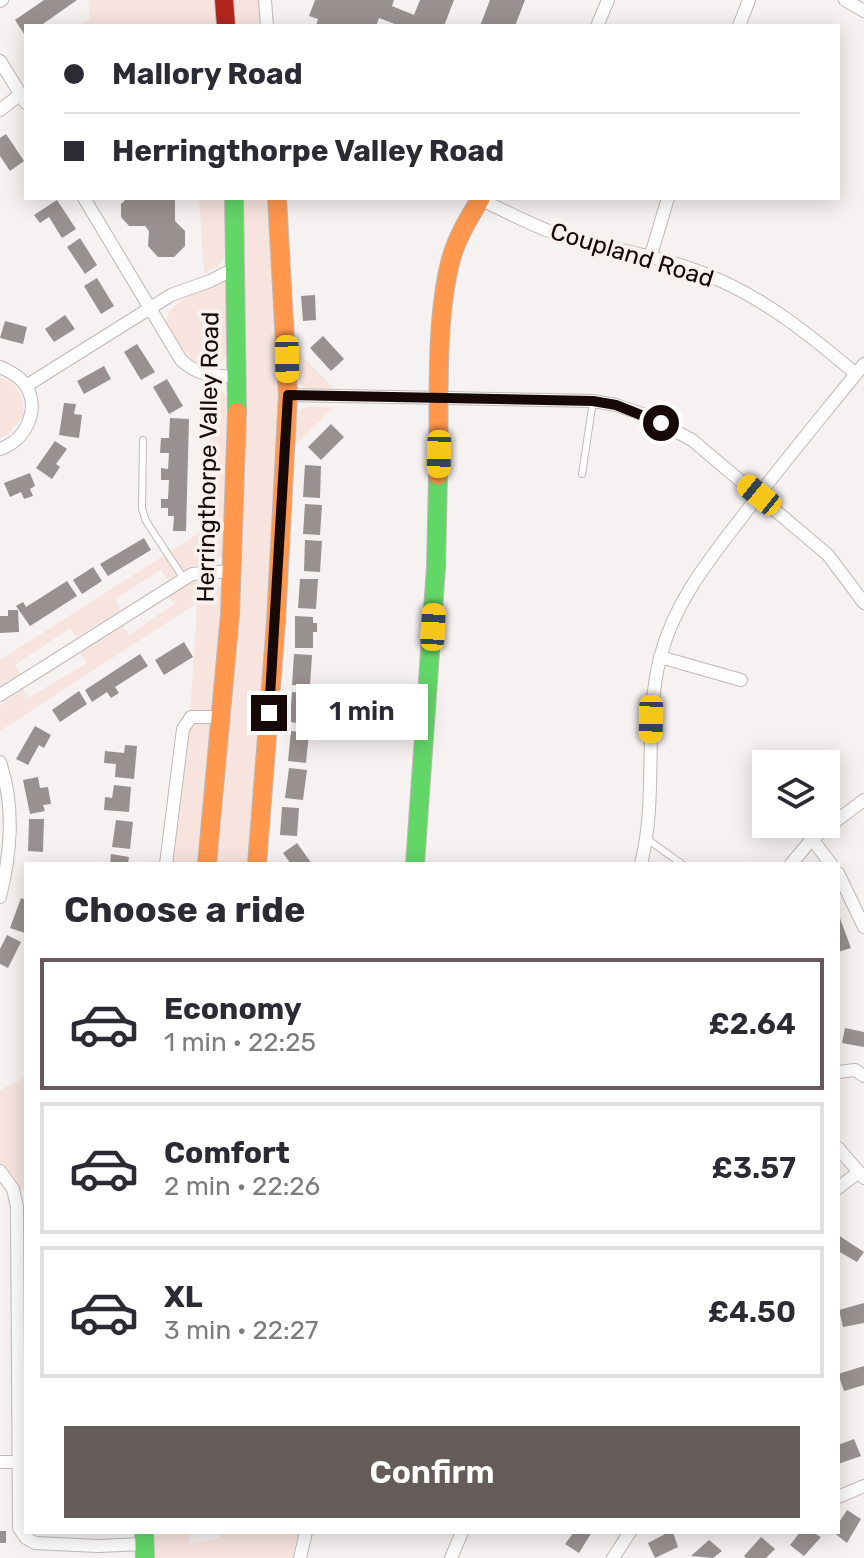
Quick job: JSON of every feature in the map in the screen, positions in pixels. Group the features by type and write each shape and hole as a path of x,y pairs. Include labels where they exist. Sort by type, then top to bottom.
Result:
{"street":[{"path":"224,0 226,24"},
{"path":"265,0 267,24"},
{"path":"598,24 608,0"},
{"path":"740,24 749,0"},
{"path":"845,0 864,11"},
{"path":"0,61 23,99 0,110"},
{"path":"88,200 181,360 191,369 211,376 236,377"},
{"name":"Herringthorpe Valley Road","path":"207,862 222,717 235,484 234,200"},
{"path":"257,862 276,622 288,395 277,200"},
{"path":"415,862 431,657 445,287 462,229 479,200"},
{"name":"Coupland Road","path":"482,200 548,230 651,255 707,274 776,311 860,369"},
{"path":"651,255 667,200"},
{"path":"26,386 171,295 236,268"},
{"path":"0,367 26,386 31,409 29,421 16,441 0,449"},
{"path":"641,862 647,839 651,719 660,657 668,631 697,575 860,369"},
{"path":"288,395 593,401 616,405 677,430 692,440 828,555 864,603"},
{"path":"0,695 184,579 199,572 231,571"},
{"path":"660,657 741,680"},
{"path":"166,862 183,729 191,717 222,717"},
{"path":"0,762 11,811 9,846 0,897"},
{"path":"793,862 812,839 864,800"},
{"path":"812,839 829,862"},
{"path":"840,877 864,927"},
{"path":"840,1072 855,1070 864,1076"},
{"path":"840,1150 862,1176 840,1187"},
{"path":"0,1171 13,1189 17,1207 19,1528 26,1538 35,1543 144,1545"},
{"path":"0,1462 17,1462"},
{"path":"840,1496 864,1486"},
{"path":"98,1546 99,1534"},
{"path":"300,1558 306,1534"},
{"path":"451,1558 461,1534"},
{"path":"613,1558 629,1534"},
{"path":"35,1543 35,1558"}],"lane":[{"path":"582,474 593,401"},
{"path":"143,440 142,509 146,521 184,579"},
{"path":"647,839 679,862"}],"shaded area":[{"path":"88,0 214,0 215,24 80,24 90,18"},
{"path":"229,0 259,0 261,24 231,24"},
{"path":"199,200 224,200 224,258 218,266 204,274"},
{"path":"242,200 271,200 281,375 271,584 250,862 216,862"},
{"path":"227,281 228,343 225,359 206,366 190,357 166,322 174,306 182,300"},
{"path":"299,353 334,388 300,386 297,375"},
{"path":"0,377 19,392 24,415 0,439"},
{"path":"211,387 224,393 227,398 222,557 211,564 189,567 168,580 161,570 115,599 121,610 77,637 70,628 15,665 20,675 0,687 0,660 207,528"},
{"path":"310,406 333,408 292,448 298,410"},
{"path":"193,577 211,578 223,591 197,862 173,862 189,731 197,603 0,731 0,706 22,690 28,698 87,663 81,653 123,626 129,635 174,604 168,594"},
{"path":"24,1078 24,1190 20,1189 0,1162 0,1090"},
{"path":"153,1534 189,1534 189,1544 220,1538 221,1534 298,1534 294,1558 154,1558"}],"building":[{"path":"44,0 77,0 43,24 24,24 24,34 15,20"},
{"path":"315,0 394,0 392,6 414,15 420,0 454,0 445,24 395,24 379,18 377,24 317,24 318,19 309,16"},
{"path":"490,0 525,0 516,24 481,24"},
{"path":"6,134 24,161 10,171 0,156 0,138"},
{"path":"57,200 76,229 62,238 49,217 40,223 34,215"},
{"path":"125,200 175,200 175,221 185,231 185,246 174,257 158,257 148,246 149,231 145,226 129,226 121,217 121,204"},
{"path":"80,238 97,265 85,274 67,247"},
{"path":"97,278 114,306 101,314 84,286"},
{"path":"315,295 316,320 303,321 301,296"},
{"path":"65,315 75,329 54,342 45,329"},
{"path":"5,321 27,327 23,344 0,338"},
{"path":"323,336 344,359 331,371 310,348"},
{"path":"137,344 155,372 141,380 124,352"},
{"path":"104,366 111,379 84,394 77,381"},
{"path":"167,379 183,406 169,414 153,387"},
{"path":"64,403 76,404 74,414 82,415 79,438 59,435"},
{"path":"170,418 189,419 186,531 173,531 174,516 168,516 168,508 161,508 161,499 168,499 169,480 161,480 161,468 168,469 169,453 160,453 161,438 169,438"},
{"path":"331,424 344,437 321,460 308,447"},
{"path":"55,441 67,449 56,464 60,467 52,479 36,468"},
{"path":"305,465 321,466 320,498 303,497"},
{"path":"30,473 35,486 30,489 33,496 24,499 21,492 10,497 4,483"},
{"path":"305,504 322,505 320,535 303,534"},
{"path":"144,538 151,550 108,576 100,564"},
{"path":"305,540 322,541 320,572 304,571"},
{"path":"93,567 102,581 82,594 73,580"},
{"path":"300,579 318,579 316,609 298,608"},
{"path":"67,581 77,596 30,626 16,606 23,602 26,607"},
{"path":"8,610 18,610 19,632 0,633 0,616 8,616"},
{"path":"295,616 313,617 313,623 317,623 317,632 313,632 313,648 295,648"},
{"path":"184,642 193,657 164,675 155,660"},
{"path":"140,654 148,666 115,687 119,693 111,698 107,692 92,702 85,690"},
{"path":"294,654 312,655 310,686 292,685"},
{"path":"79,691 87,704 60,722 52,710"},
{"path":"292,692 310,693 307,724 290,722"},
{"path":"35,726 51,735 44,748 39,745 28,765 16,759"},
{"path":"291,731 309,733 306,763 288,761"},
{"path":"125,745 137,746 134,779 115,777 116,764 104,763 105,751 124,753"},
{"path":"289,768 307,770 303,800 285,798"},
{"path":"38,777 40,788 48,787 51,804 43,805 45,811 30,814 23,780"},
{"path":"114,785 131,787 129,812 104,810 105,797 112,798"},
{"path":"282,807 299,808 297,836 280,835"},
{"path":"29,819 44,819 43,852 28,851"},
{"path":"116,820 133,822 130,849 112,847"},
{"path":"297,843 311,862 290,862 283,853"},
{"path":"111,854 129,857 128,862 110,862"},
{"path":"21,898 24,899 24,933 10,928"},
{"path":"840,918 851,948 840,951"},
{"path":"7,935 21,942 8,968 0,964 0,949"},
{"path":"845,1028 864,1032 864,1047 842,1043"},
{"path":"840,1236 864,1252 857,1262 840,1252"},
{"path":"864,1303 864,1323 843,1327 840,1310"},
{"path":"864,1366 864,1385 844,1391 840,1373"},
{"path":"854,1439 861,1456 840,1463 840,1444"},
{"path":"847,1510 861,1519 847,1543 836,1534 840,1534 840,1521"},
{"path":"0,1531 6,1531 6,1543 0,1543"},
{"path":"572,1534 591,1534 579,1553 565,1544"},
{"path":"665,1534 674,1534 678,1547 655,1558 648,1543"},
{"path":"798,1534 821,1537 804,1556 790,1545"},
{"path":"761,1537 775,1549 766,1558 746,1558 744,1556"},
{"path":"709,1540 722,1551 713,1558 691,1556"}],"traffic: fast":[{"path":"234,200 237,412"},
{"path":"415,862 436,567 438,476"},
{"path":"144,1534 145,1558"}],"traffic: slow":[{"path":"257,862 276,622 288,395 277,200"},
{"path":"438,476 440,339 446,284 457,243 480,200"},
{"path":"207,862 230,615 237,412"}],"traffic: jam":[{"path":"224,0 226,24"}],"route":[{"path":"269,713 288,395 593,401 616,405 661,423"}]}
